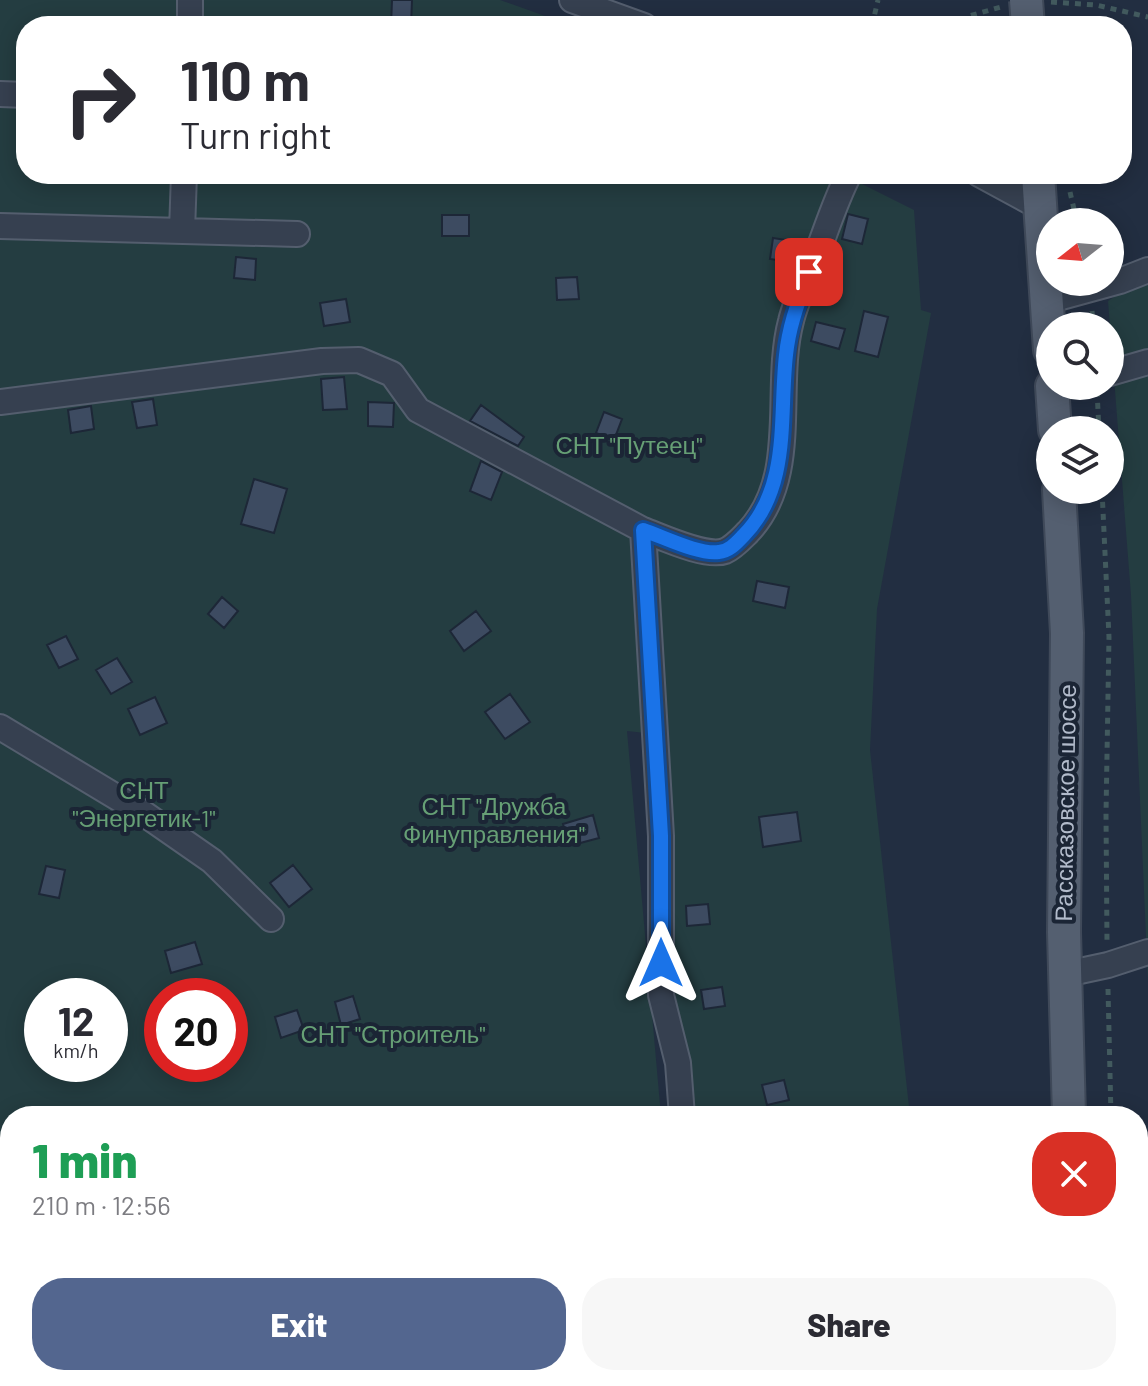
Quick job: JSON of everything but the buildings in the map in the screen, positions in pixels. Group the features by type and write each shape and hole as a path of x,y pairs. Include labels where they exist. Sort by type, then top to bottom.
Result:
{"main road":[{"path":"1039,184 1048,312"},
{"name":"Рассказовское шоссе","path":"1060,504 1067,633 1069,1106"}],"street":[{"path":"572,0 616,16"},
{"path":"182,231 184,184"},
{"path":"0,402 322,361 359,360 392,374 418,410 643,530 707,552 722,552 735,545 754,525 768,502 783,433 786,356 791,321 845,184"},
{"path":"997,184 1040,207"},
{"path":"0,226 297,234"},
{"path":"1047,301 1148,270"},
{"path":"1124,369 1148,362"},
{"path":"643,530 661,836 661,995 678,1063 681,1106"},
{"path":"0,727 143,813 212,861 271,919"},
{"path":"1066,974 1148,952"}],"path":[{"path":"1069,186 1074,208"},
{"path":"1103,504 1109,637 1106,814 1111,1106"}],"green space":[{"path":"0,0 500,0 545,16 16,16 16,184 862,184 914,210 921,310 931,313 877,609 870,750 909,1106 689,1106 670,958 664,735 627,731 660,1106 0,1106"},
{"path":"1148,274 1148,982 1131,595 1124,504 1124,416 1117,416 1116,400 1124,400 1124,312 1109,312 1108,301 1115,296 1124,296 1124,290"}],"route":[{"path":"661,963 661,836 643,530 707,552 722,552 735,545 754,525 768,502 777,469 783,433 786,356 791,321 809,272"}],"park label":[{"name":"СНТ \"Путеец\"","path":"629,446"},
{"name":"СНТ \"Энергетик-1\"","path":"144,805"},
{"name":"СНТ \"Дружба Финуправления\"","path":"494,821"},
{"name":"СНТ \"Строитель\"","path":"393,1035"}]}
